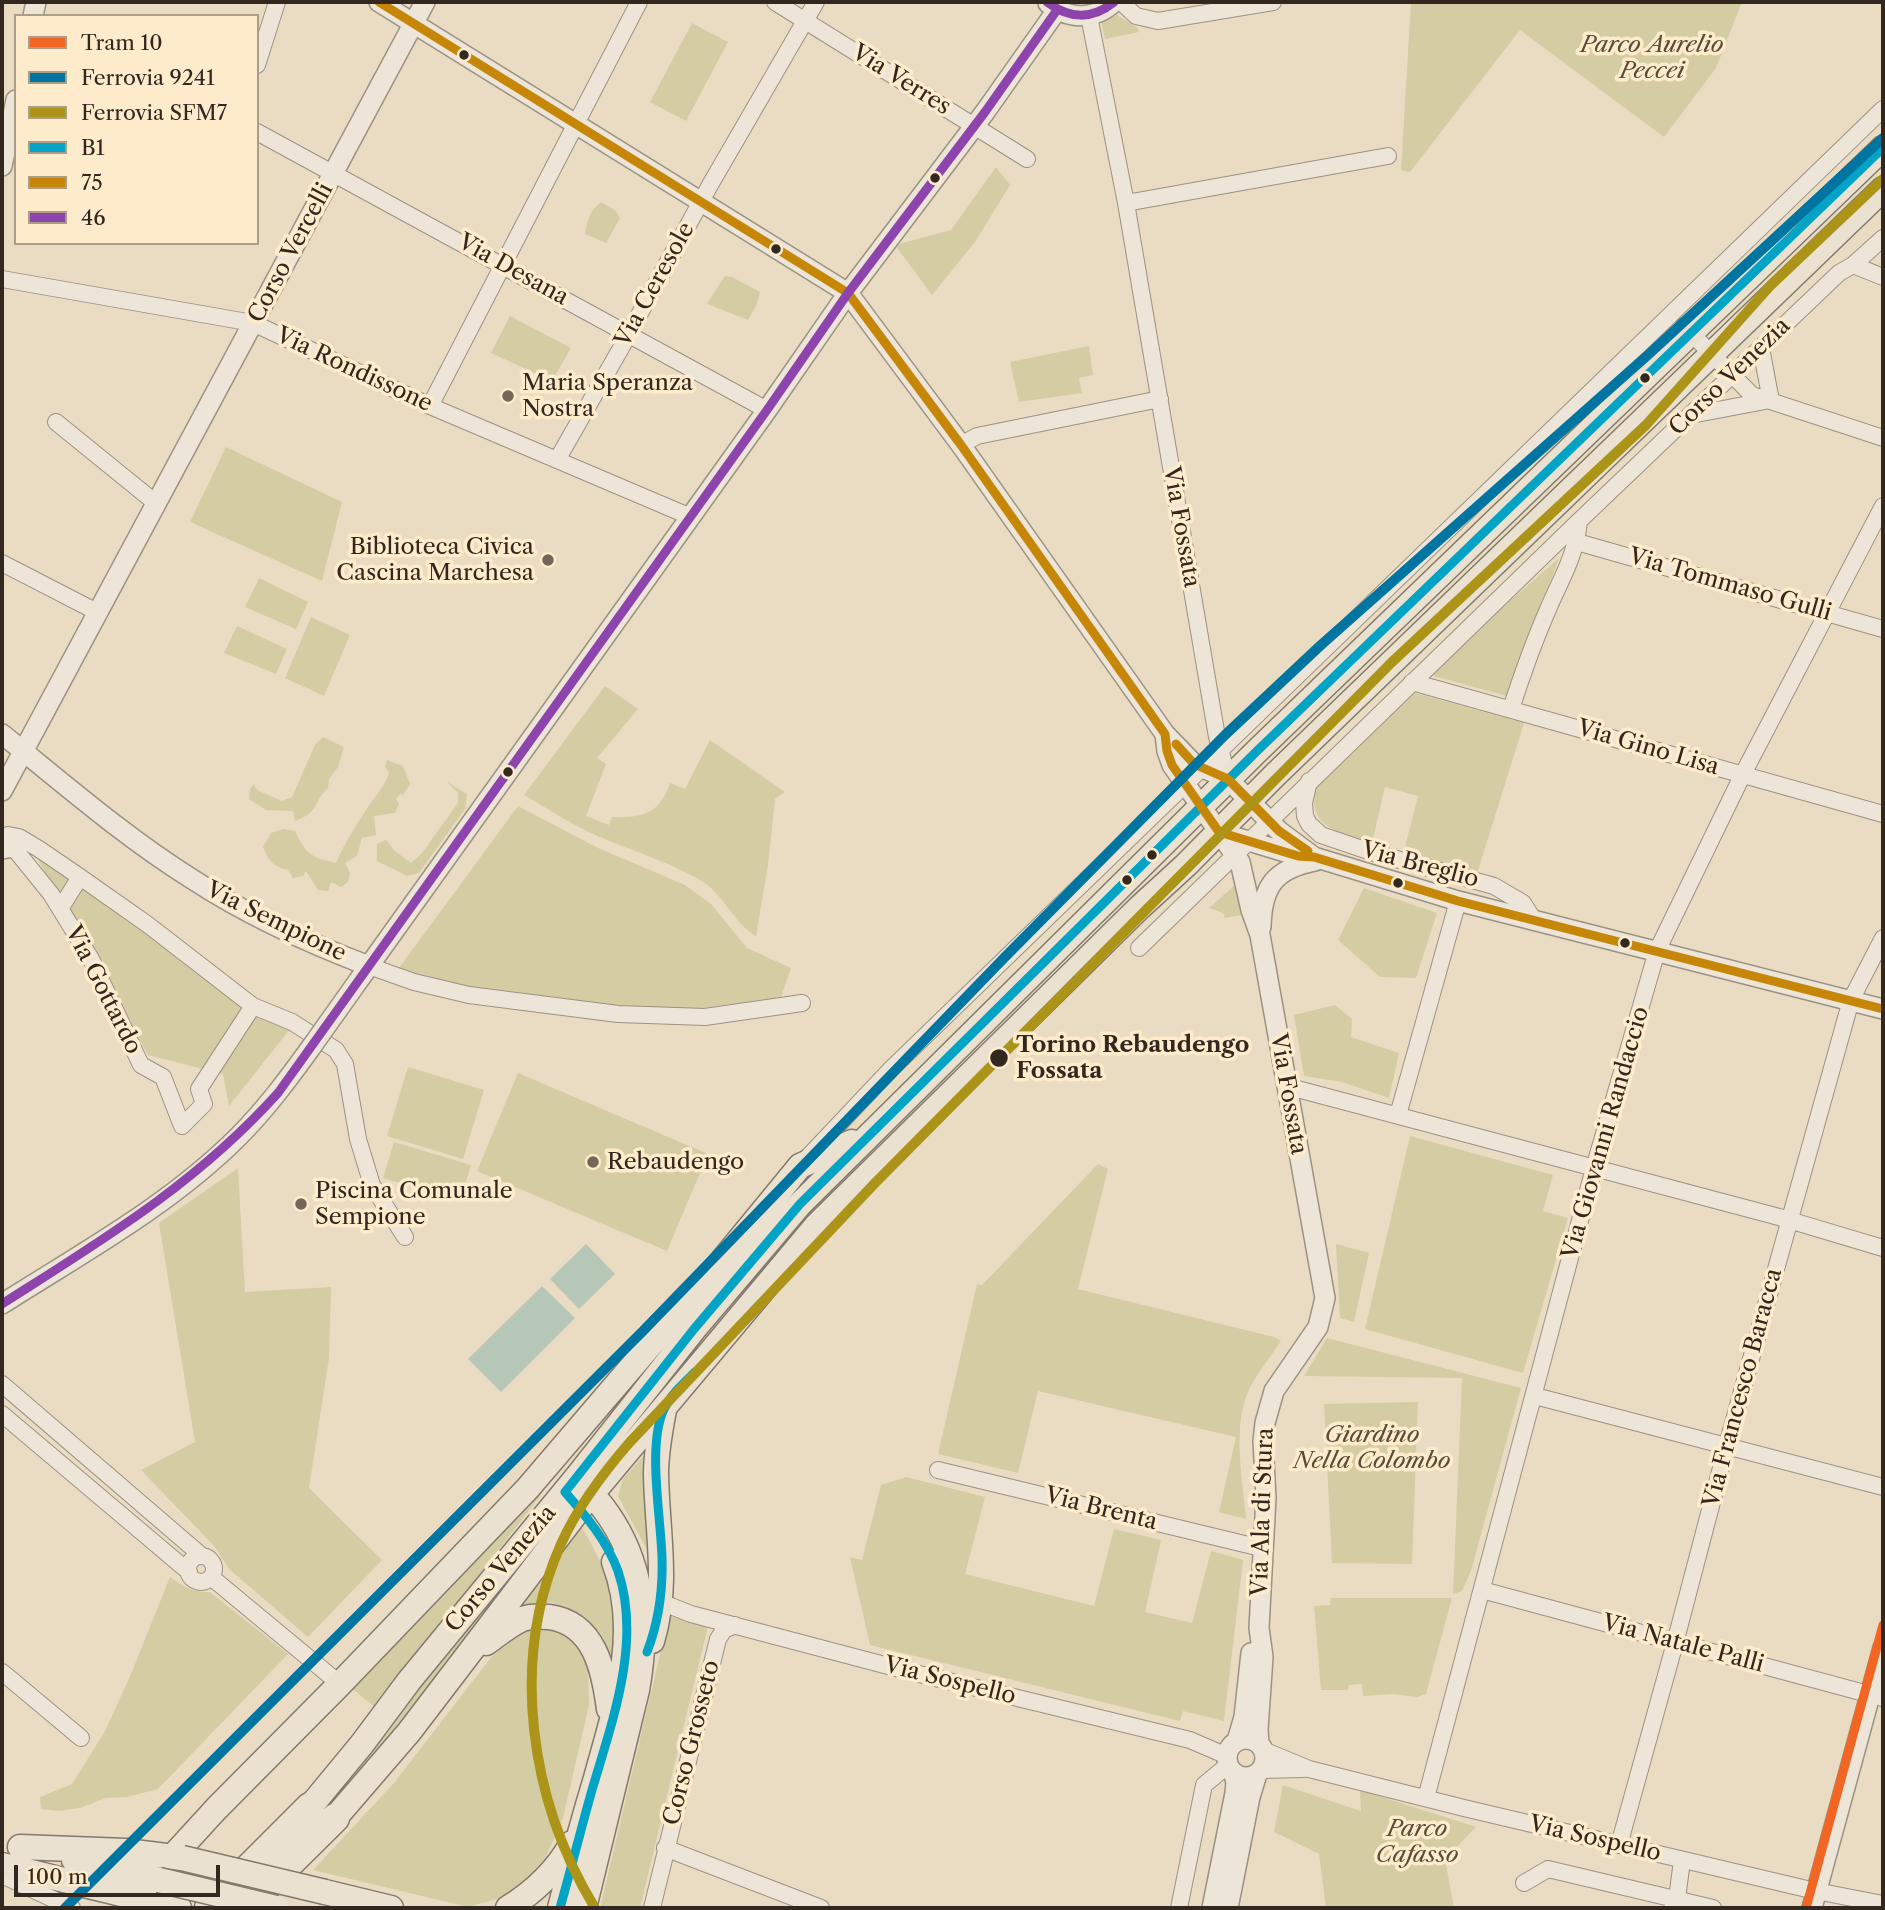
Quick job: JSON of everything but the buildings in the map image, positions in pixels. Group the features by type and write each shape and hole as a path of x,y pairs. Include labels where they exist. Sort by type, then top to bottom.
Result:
{"highway":[{"path":"209,1908 322,1813"},
{"path":"244,1908 322,1813"}],"main road":[{"name":"Corso Venezia","path":"322,1813 410,1732 465,1658 694,1329 800,1203 1228,779 1883,148"},
{"name":"Corso Venezia","path":"322,1813 362,1744 409,1681 578,1493 664,1409 817,1225 1140,906 1883,189"},
{"path":"177,1857 216,1809 502,1518 800,1166 869,1134"},
{"path":"694,1329 712,1289 718,1266"},
{"path":"584,1908 643,1661 653,1640 651,1598 661,1538 656,1475 664,1409"},
{"path":"554,1457 602,1537 622,1586 627,1626 625,1657 611,1724 560,1908"},
{"path":"578,1493 616,1527 635,1571 651,1598"},
{"path":"465,1658 524,1619 541,1616 557,1618 575,1626 587,1636 594,1650 603,1676 611,1724"},
{"path":"508,1908 524,1898 549,1874 568,1850 582,1825"},
{"path":"11,1845 126,1851 177,1857 391,1908"},
{"path":"11,1845 276,1908"},
{"path":"2,1865 179,1908"}],"street":[{"path":"259,59 277,2"},
{"path":"379,2 848,293 961,445 1165,734 1172,765 1191,774 1228,779"},
{"name":"Corso Vercelli","path":"2,791 425,2"},
{"path":"430,406 639,2"},
{"name":"Via Verres","path":"775,2 1027,159"},
{"name":"Via Ceresole","path":"556,460 817,2"},
{"path":"2,1304 150,1208 213,1160 261,1112 312,1046 848,293 975,125 1052,6 1069,15 1089,16 1114,2"},
{"path":"1121,2 1136,16 1158,21 1273,2"},
{"name":"Via Fossata","path":"1089,16 1126,203 1219,744 1228,779"},
{"path":"2,166 12,106"},
{"path":"800,1166 891,1069 1219,744 1883,110"},
{"name":"Via Desana","path":"259,133 767,410"},
{"path":"1126,203 1388,156"},
{"name":"Corso Venezia","path":"1139,948 1273,823 1310,780 1731,375 1839,273 1853,265 1883,238"},
{"path":"1853,265 1883,277"},
{"name":"Via Rondissone","path":"2,279 253,323 430,406 691,517"},
{"path":"1672,314 1752,395 1883,438"},
{"path":"1761,348 1771,401"},
{"path":"961,445 978,436 1160,399"},
{"path":"1689,416 1771,401"},
{"path":"56,422 157,504"},
{"name":"Via Giovanni Randaccio","path":"1426,1798 1594,1168 1657,951 1743,774 1883,506"},
{"path":"1510,709 1535,642 1572,559 1580,521"},
{"name":"Via Tommaso Gulli","path":"1577,542 1883,629"},
{"path":"2,563 99,613"},
{"name":"Via Gino Lisa","path":"1412,682 1883,814"},
{"name":"Via Sempione","path":"2,734 141,844 200,884 365,972 469,995 618,1014 705,1017 803,1003"},
{"path":"1191,774 1201,806 1219,832"},
{"name":"Via Breglio","path":"1228,779 1273,823 1319,858"},
{"name":"Via Breglio","path":"1310,780 1304,803 1305,816 1315,831 1343,844 1504,890 1523,903 1533,919"},
{"name":"Via Breglio","path":"1219,832 1245,850 1319,858 1458,901 1883,1009"},
{"name":"Via Gottardo","path":"6,840 19,838 40,849 147,924 253,1006 292,1022 336,1050 342,1057 358,1139 372,1185 405,1237"},
{"name":"Via Gottardo","path":"6,840 51,894 91,959 141,1065 163,1077 182,1126 204,1104 199,1089 253,1006"},
{"name":"Via Fossata","path":"1245,850 1251,910 1260,935 1325,1298 1318,1326"},
{"path":"1260,935 1262,903 1273,881 1292,868 1319,858"},
{"path":"60,909 80,877"},
{"path":"1398,1115 1458,901"},
{"name":"Via Francesco Baracca","path":"1619,1845 1851,1000 1883,938"},
{"path":"1286,1086 1790,1220 1883,1248"},
{"name":"Via Ala di Stura","path":"1261,1747 1258,1729 1262,1657 1259,1628 1265,1549 1265,1423 1279,1383 1318,1326"},
{"path":"2,1384 202,1556 209,1559 214,1566 211,1577 201,1582 193,1579 189,1572 2,1414"},
{"path":"1535,1396 1883,1487"},
{"name":"Via Brenta","path":"938,1470 1265,1549"},
{"path":"189,1572 192,1559 202,1556"},
{"path":"211,1577 340,1684"},
{"name":"Via Natale Palli","path":"1482,1590 1877,1697"},
{"name":"Via Sospello","path":"651,1598 711,1619 928,1676 1190,1740 1232,1755"},
{"name":"Corso Grosseto","path":"652,1908 718,1639 717,1629 711,1619"},
{"name":"Corso Grosseto","path":"718,1639 724,1630 735,1625"},
{"name":"Via Ala di Stura","path":"1212,1908 1235,1793 1232,1755 1244,1717 1251,1654 1259,1628"},
{"path":"1814,1900 1877,1697 1883,1648"},
{"path":"2,1672 80,1738"},
{"path":"1179,1908 1204,1785 1232,1755 1251,1740 1261,1747 1265,1761 1250,1797 1228,1908"},
{"name":"Via Sospello","path":"1261,1747 1309,1769 1682,1860 1814,1900 1883,1904"},
{"path":"1232,1755 1243,1777 1259,1772"},
{"name":"Via Sospello","path":"1259,1772 1309,1769"},
{"name":"Corso Grosseto","path":"666,1848 821,1908"},
{"path":"1674,1904 1682,1860"},
{"path":"1524,1883 1548,1869 1674,1904 1713,1908"},
{"path":"2,1875 72,1908"}],"green space":[{"name":"Parco Aurelio Peccei","path":"1411,2 1742,2 1716,68 1664,137 1520,30 1410,172 1401,170"},
{"path":"1117,15 1138,28 1139,32 1105,39 1101,22"},
{"path":"692,23 728,42 686,121 650,102"},
{"path":"996,167 1010,185 975,242 932,295 895,245 951,230"},
{"path":"601,202 616,211 620,218 606,243 585,234 594,208"},
{"path":"725,276 760,292 748,320 707,304"},
{"path":"510,316 571,348 552,381 491,353"},
{"path":"1089,346 1093,375 1079,378 1082,393 1019,402 1010,362"},
{"path":"226,447 342,502 322,581 190,522"},
{"path":"1559,558 1510,697 1426,674"},
{"path":"259,578 308,602 296,629 245,607"},
{"path":"311,617 350,635 324,696 285,678"},
{"path":"237,626 287,649 276,674 224,653"},
{"path":"605,686 638,709 597,758 606,764 586,816 609,825 612,817 641,815 655,808 670,783 685,789 710,740 785,792 775,799 768,865 756,936 748,931 703,882 665,863 590,833 524,795"},
{"path":"1415,693 1524,723 1477,874 1403,855 1418,796 1385,787 1372,844 1329,827 1316,812 1316,788"},
{"path":"323,737 344,747 338,767 329,779 328,788 312,811 295,821 293,811 266,810 249,799 250,789 254,784 257,790 282,801 292,797 315,745"},
{"path":"387,760 403,766 410,784 403,795 400,794 396,799 399,804 395,813 374,816 376,835 362,838 357,856 345,863 350,873 348,882 341,887 331,882 328,891 318,890 306,871 303,876 293,878 288,870 269,860 263,847 271,833 283,829 295,831 302,845 310,853 336,863 354,829 385,783 389,773 385,766"},
{"path":"447,782 467,794 465,809 419,873 407,876 377,861 377,844 386,840 411,863 422,853 458,803 458,793"},
{"path":"518,806 598,848 685,885 711,904 747,948 791,968 781,997 690,1010 627,1010 444,982 399,968"},
{"path":"37,858 290,1029 229,1106 223,1074 148,1055"},
{"path":"1236,884 1241,915 1225,918 1223,913 1209,908"},
{"path":"1364,888 1437,913 1416,978 1380,977 1338,940"},
{"path":"1335,1005 1352,1019 1351,1037 1399,1053 1389,1098 1342,1082 1304,1076 1294,1015"},
{"path":"408,1067 484,1090 463,1159 387,1136"},
{"name":"Rebaudengo","path":"518,1073 708,1154 667,1251 477,1171"},
{"path":"1410,1136 1553,1175 1543,1211 1568,1218 1523,1373 1365,1329"},
{"path":"394,1142 471,1165 460,1201 383,1178"},
{"path":"1098,1164 1108,1169 1078,1289 1274,1337 1281,1341 1255,1379 1243,1407 1240,1455 1246,1519 1219,1512 1236,1437 1038,1391 1018,1473 938,1454 977,1284 982,1285"},
{"path":"238,1168 245,1292 331,1287 329,1358 309,1488 382,1560 308,1637 229,1569 215,1547 141,1470 195,1442 159,1223"},
{"path":"1336,1244 1369,1253 1354,1322 1340,1318"},
{"path":"1327,1338 1521,1388 1471,1571 1462,1591 1453,1594 1462,1378 1304,1376"},
{"name":"Giardino Nella Colombo","path":"1418,1402 1412,1564 1332,1563 1324,1404"},
{"path":"646,1453 652,1559 618,1496 623,1479"},
{"path":"906,1477 985,1497 965,1574 1094,1606 1114,1529 1161,1540 1145,1612 1192,1623 1211,1551 1243,1560 1224,1721 1183,1711 1180,1721 870,1645 850,1557 862,1560 881,1485"},
{"path":"539,1494 541,1495 376,1708 350,1687"},
{"path":"556,1511 563,1516 338,1800 320,1812"},
{"path":"581,1526 600,1561 613,1598 616,1634 612,1662 601,1634 580,1613 550,1602 515,1610"},
{"path":"170,1577 188,1589 210,1592 288,1654 158,1789 127,1797 106,1798 80,1808 59,1811 41,1809 40,1797 72,1784 105,1731"},
{"path":"1331,1598 1452,1598 1426,1694 1417,1697 1393,1694 1363,1696 1362,1684 1349,1685 1348,1690 1321,1690 1314,1606 1330,1605"},
{"path":"669,1616 708,1626 640,1908 600,1908"},
{"path":"553,1628 571,1639 588,1665 589,1705 563,1818 546,1857 525,1882 500,1898 468,1907 313,1870 394,1783 493,1655 521,1629"},
{"name":"Parco Cafasso","path":"1283,1785 1361,1811 1360,1790 1476,1827 1445,1859 1454,1908 1326,1908 1319,1854 1274,1832"}],"shaded area":[{"path":"586,1244 615,1274 579,1309 550,1279"},
{"path":"542,1286 575,1318 501,1392 468,1359"}],"tram line":[{"name":"10","path":"1806,1908 1883,1625"}],"rail line":[{"name":"9241","path":"65,1908 643,1331 1004,958 1225,735 1321,645 1649,354 1883,138"},
{"name":"SFM7","path":"595,1908 573,1866 555,1822 542,1777 534,1730 532,1682 535,1635 545,1589 568,1530 601,1478 630,1442 876,1182 1392,662 1646,425 1771,285 1883,179"}],"transit line":[{"name":"75","path":"379,2 848,293 961,445 1165,734 1172,765 1219,832 1298,856 1314,857 1458,901 1883,1009"},
{"name":"46","path":"1047,2 1064,12 1080,15 1097,12 1114,2"},
{"name":"46","path":"2,1304 113,1233 182,1183 247,1126 278,1093 848,293 985,112 1057,10"},
{"name":"B1","path":"560,1908 622,1682 627,1626 625,1598 618,1571 608,1549 565,1492 694,1329 800,1204 1257,751 1883,148"},
{"name":"75","path":"1176,744 1194,764 1228,779 1279,831 1308,851"},
{"name":"B1","path":"647,1652 657,1617 662,1582 656,1482 659,1424 670,1398 695,1372"}],"place":[{"name":"Maria Speranza Nostra","path":"508,396"},
{"name":"Biblioteca Civica Cascina Marchesa","path":"548,560"},
{"name":"Torino Rebaudengo Fossata","path":"999,1058"},
{"name":"Rebaudengo","path":"593,1162"},
{"name":"Piscina Comunale Sempione","path":"301,1204"}]}
